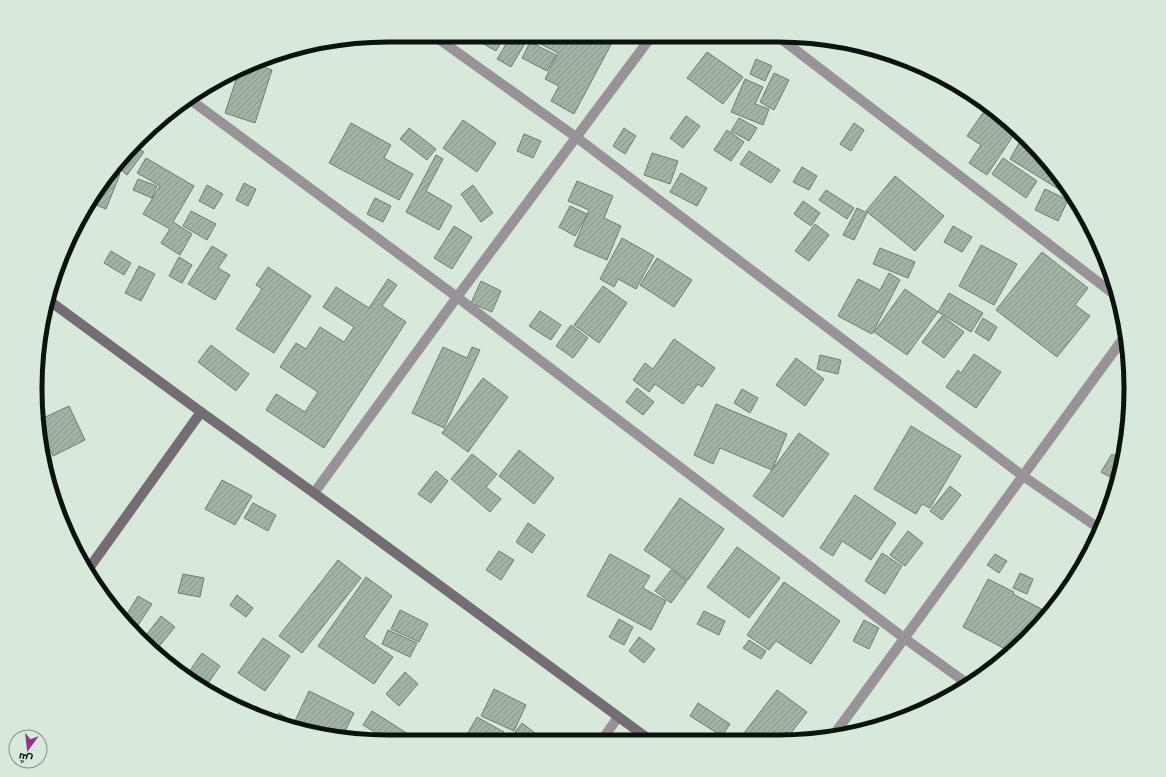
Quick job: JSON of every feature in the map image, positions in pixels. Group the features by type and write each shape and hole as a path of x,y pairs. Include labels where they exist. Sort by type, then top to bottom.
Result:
{"street":[{"path":"444,42 576,137 1023,476 1096,526"},
{"path":"314,494 457,297 647,42"},
{"path":"786,42 1110,291"},
{"path":"193,102 457,297 904,638 964,681"},
{"path":"53,304 643,735"},
{"path":"838,729 1121,342"},
{"path":"91,567 201,412"},
{"path":"605,735 618,717"}],"building":[{"path":"480,42 501,42 496,51"},
{"path":"507,42 526,42 511,67 497,59"},
{"path":"530,42 556,55 547,71 522,58"},
{"path":"537,42 612,42 574,114 551,101 559,86 545,79 558,53"},
{"path":"707,52 743,77 723,104 687,78"},
{"path":"756,59 772,66 765,81 750,74"},
{"path":"261,66 272,70 255,123 225,113 237,77"},
{"path":"774,73 789,80 774,110 760,102"},
{"path":"745,79 763,87 755,104 769,109 763,125 731,112"},
{"path":"984,111 1014,135 987,175 969,163 981,145 967,136"},
{"path":"686,116 700,126 683,148 670,138"},
{"path":"739,118 757,128 749,141 731,131"},
{"path":"463,120 496,143 477,172 443,148"},
{"path":"351,123 391,145 384,158 413,174 399,200 329,163"},
{"path":"854,123 864,130 851,151 840,144"},
{"path":"409,128 436,149 427,160 400,139"},
{"path":"624,128 636,136 625,154 613,146"},
{"path":"727,130 744,142 731,161 714,150"},
{"path":"524,134 541,141 533,158 517,151"},
{"path":"1020,141 1038,160 1062,192 1010,159"},
{"path":"138,148 144,152 127,175 120,170"},
{"path":"749,151 780,170 771,183 740,164"},
{"path":"652,153 678,161 670,184 644,175"},
{"path":"436,155 443,159 426,191 452,206 439,230 406,212"},
{"path":"146,158 194,186 173,222 192,234 180,255 161,243 170,229 143,214 160,186 137,173"},
{"path":"1003,158 1037,181 1026,198 992,174"},
{"path":"802,167 817,176 809,190 793,182"},
{"path":"118,173 120,174 106,209 95,204"},
{"path":"681,173 707,188 697,206 670,192"},
{"path":"895,176 944,216 915,251 866,211"},
{"path":"138,179 157,186 152,198 133,190"},
{"path":"577,181 613,196 604,218 621,226 607,260 574,246 589,210 568,201"},
{"path":"244,183 256,189 248,206 236,200"},
{"path":"207,185 223,194 214,209 199,201"},
{"path":"473,185 493,213 481,222 461,194"},
{"path":"1045,189 1068,200 1058,221 1035,210"},
{"path":"826,190 854,208 847,219 819,200"},
{"path":"375,198 391,206 383,222 367,214"},
{"path":"803,201 820,213 811,226 794,214"},
{"path":"570,206 587,214 575,236 559,227"},
{"path":"857,208 867,213 854,240 843,235"},
{"path":"191,211 216,224 207,240 183,226"},
{"path":"815,224 829,235 809,261 795,251"},
{"path":"454,226 472,237 452,269 434,258"},
{"path":"953,226 972,237 962,252 944,242"},
{"path":"622,238 654,256 636,289 618,279 614,287 600,279"},
{"path":"981,245 1017,264 994,305 959,286"},
{"path":"212,246 227,255 218,268 230,275 215,300 188,284"},
{"path":"880,248 915,262 908,278 873,264"},
{"path":"111,251 131,263 124,275 104,263"},
{"path":"1042,252 1088,288 1075,305 1090,316 1057,357 996,310"},
{"path":"179,257 192,265 182,283 169,276"},
{"path":"657,258 692,280 674,307 640,285"},
{"path":"139,266 155,274 141,301 125,293"},
{"path":"268,267 311,296 274,353 236,329 262,289 256,285"},
{"path":"889,273 900,280 872,334 838,316 858,279 880,290"},
{"path":"388,279 397,285 382,306 406,322 324,448 266,410 276,394 305,412 318,392 280,367 296,343 306,349 320,327 344,342 354,327 323,307 336,287 369,308"},
{"path":"481,281 501,291 492,312 471,303"},
{"path":"603,286 627,303 599,343 574,325"},
{"path":"905,289 938,312 907,355 874,332"},
{"path":"949,293 983,313 971,332 938,312"},
{"path":"540,311 561,325 551,340 529,326"},
{"path":"942,316 964,332 944,358 922,342"},
{"path":"983,318 997,327 989,341 975,332"},
{"path":"571,325 588,338 573,358 556,346"},
{"path":"674,339 715,368 702,387 698,384 683,404 655,384 649,392 633,380 645,363 653,369"},
{"path":"211,345 249,374 236,391 198,362"},
{"path":"443,347 467,358 472,347 480,350 444,428 412,413"},
{"path":"974,354 1001,372 976,408 946,387 958,370 961,373"},
{"path":"820,355 841,360 838,374 817,369"},
{"path":"796,358 824,379 805,406 776,385"},
{"path":"483,378 508,397 468,452 442,433"},
{"path":"637,388 654,402 643,415 626,402"},
{"path":"742,389 758,398 750,413 734,403"},
{"path":"716,404 787,434 772,470 720,448 713,464 694,455"},
{"path":"69,406 85,440 53,456 47,442 44,418"},
{"path":"911,426 961,456 930,508 922,504 916,514 874,489"},
{"path":"799,433 829,454 783,517 753,496"},
{"path":"519,450 554,478 534,504 499,476"},
{"path":"472,454 497,474 486,487 501,499 490,512 451,479"},
{"path":"1112,454 1117,457 1112,478 1101,472"},
{"path":"436,471 448,481 431,503 418,494"},
{"path":"222,480 252,496 235,525 205,509"},
{"path":"950,486 961,495 942,520 930,511"},
{"path":"855,495 896,523 871,560 842,541 833,556 820,548"},
{"path":"680,498 724,529 688,580 644,550"},
{"path":"253,503 276,515 268,531 244,518"},
{"path":"528,523 545,535 532,553 516,542"},
{"path":"908,531 923,543 905,566 890,555"},
{"path":"737,547 780,578 749,618 707,587"},
{"path":"499,551 514,560 501,580 486,570"},
{"path":"882,553 902,566 885,594 865,581"},
{"path":"610,554 650,576 643,588 666,601 651,630 587,596"},
{"path":"995,554 1007,561 999,573 987,565"},
{"path":"338,560 361,578 302,653 279,636"},
{"path":"671,570 687,581 671,603 655,591"},
{"path":"1020,573 1033,579 1027,594 1013,588"},
{"path":"183,574 204,578 200,597 178,593"},
{"path":"366,577 392,596 364,637 393,657 374,684 318,646"},
{"path":"988,579 1014,592 1013,594 1043,610 1023,634 1006,649 963,627"},
{"path":"784,582 840,621 811,664 776,641 769,650 747,635"},
{"path":"237,595 253,608 246,617 230,605"},
{"path":"138,596 152,604 137,627 126,615"},
{"path":"400,610 428,624 419,642 391,629"},
{"path":"704,611 725,621 719,635 697,624"},
{"path":"161,616 175,627 158,647 145,636"},
{"path":"619,619 633,627 624,645 609,637"},
{"path":"864,620 879,628 869,649 853,641"},
{"path":"388,630 417,643 410,657 382,644"},
{"path":"639,637 655,649 644,663 629,651"},
{"path":"263,638 290,656 265,691 238,673"},
{"path":"749,640 766,651 761,659 743,648"},
{"path":"202,653 220,666 208,684 189,672"},
{"path":"405,672 418,684 399,706 386,694"},
{"path":"494,689 526,705 514,731 481,716"},
{"path":"777,690 807,712 790,734 743,735"},
{"path":"309,691 354,713 344,732 295,721"},
{"path":"698,703 730,724 723,735 720,735 690,716"},
{"path":"372,711 410,735 379,735 363,725"},
{"path":"279,713 291,721 277,717"},
{"path":"477,717 504,732 502,735 467,735"},
{"path":"522,723 538,735 513,735"}]}
